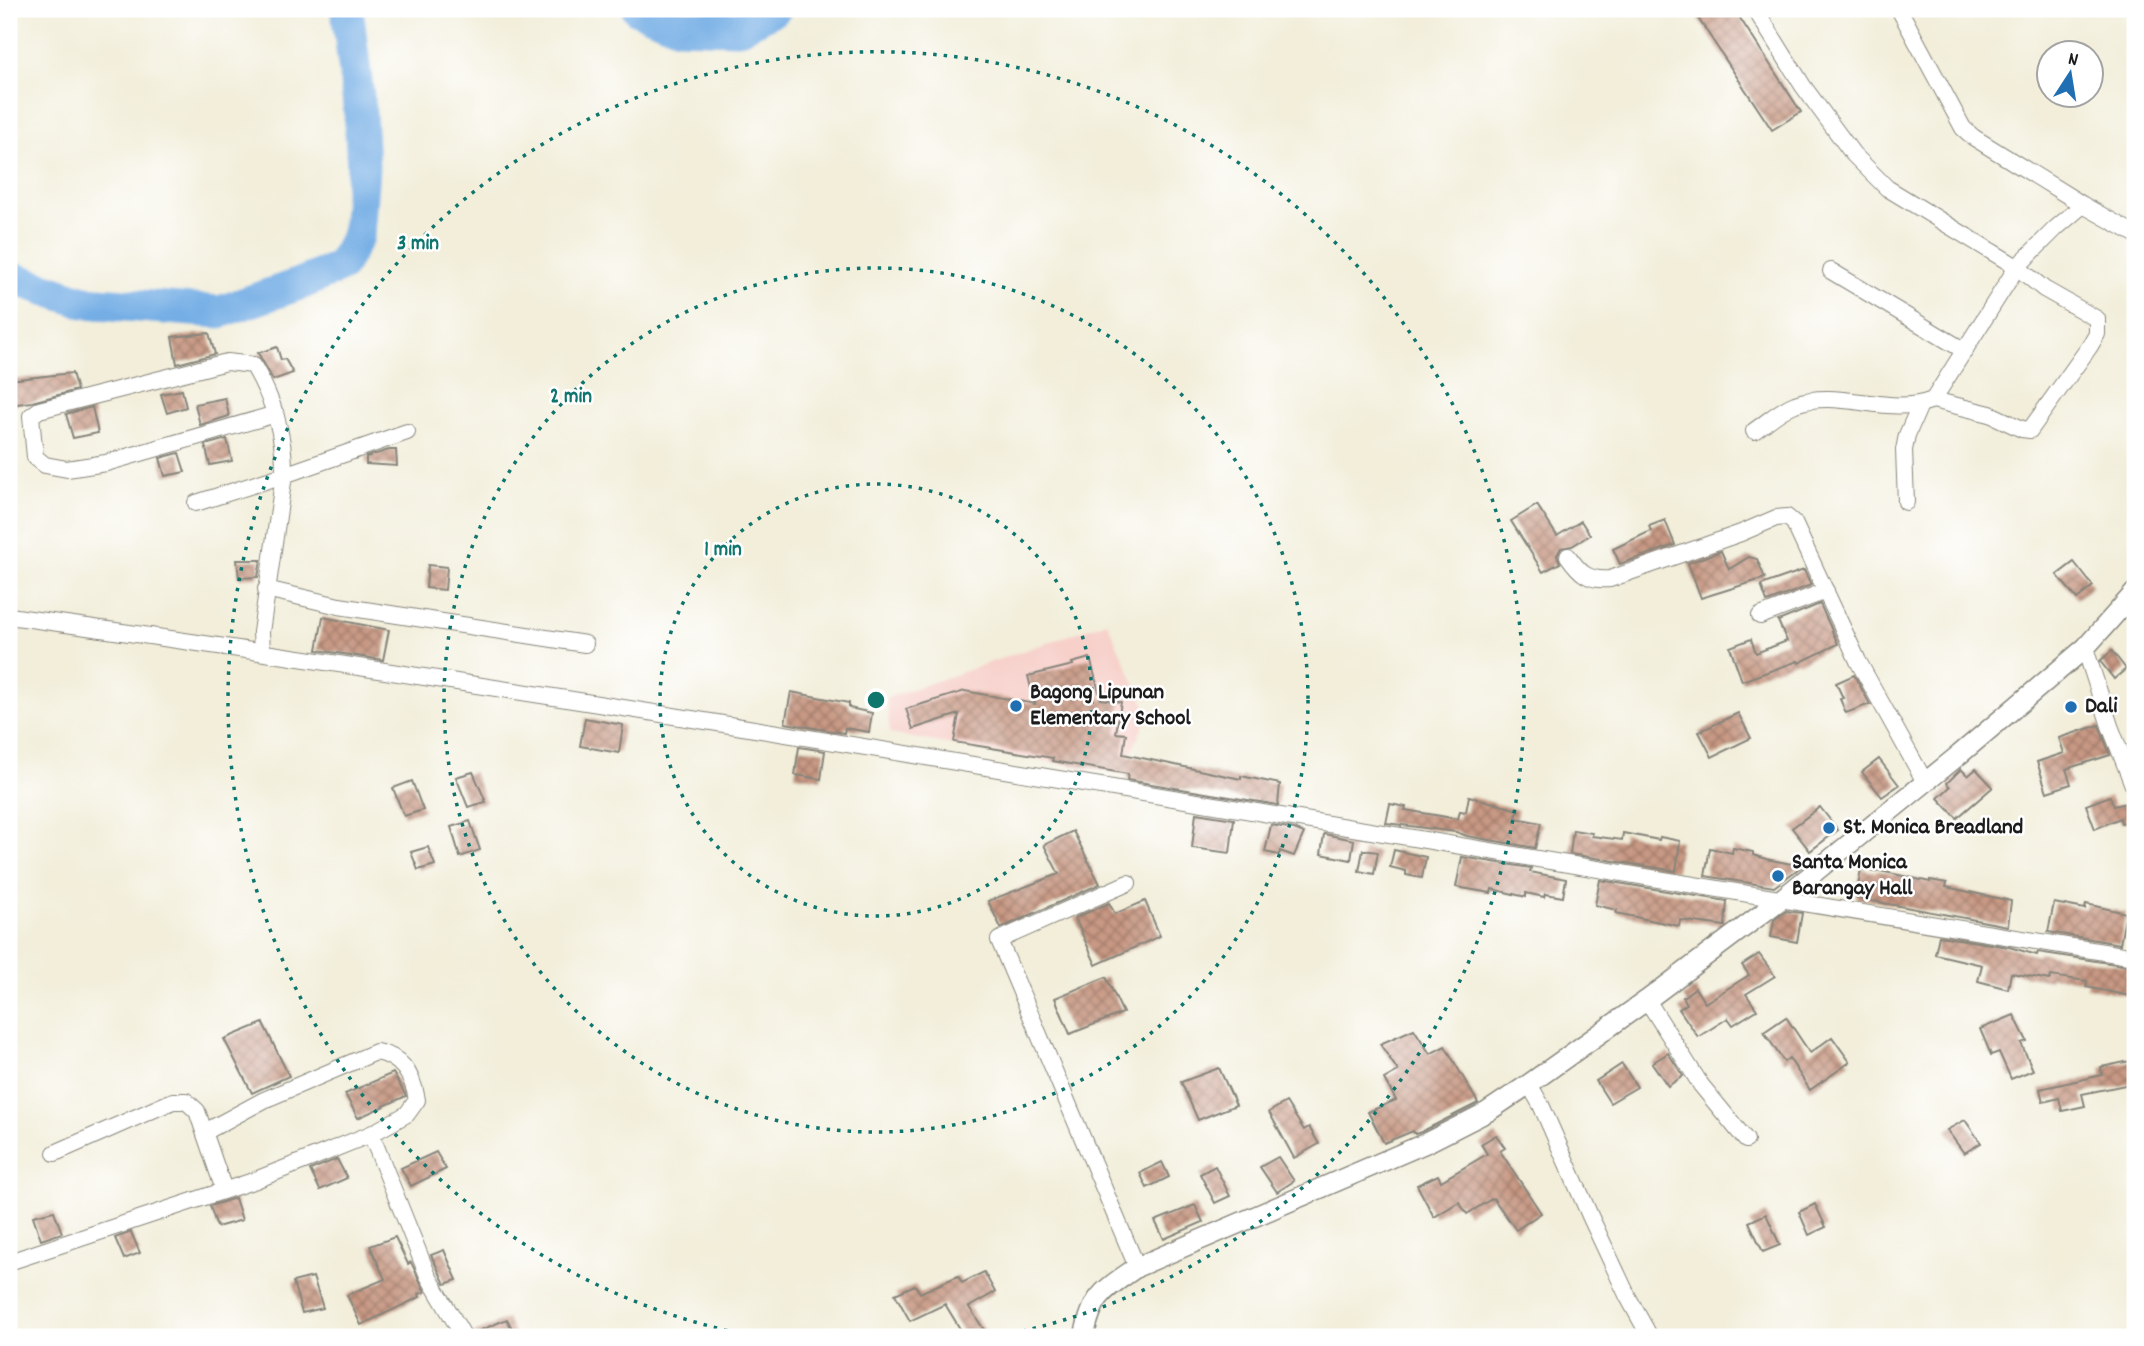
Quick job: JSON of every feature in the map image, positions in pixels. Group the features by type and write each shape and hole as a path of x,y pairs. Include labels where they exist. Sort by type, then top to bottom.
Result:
{"street":[{"path":"1754,431 1794,404 1817,399 1888,405 1927,402 1990,414 2030,430 2097,334 2097,319 2044,289 2017,267 1888,188 1853,154 1803,86 1755,9"},
{"path":"1899,9 1963,128 1973,137 2083,205 2135,234"},
{"path":"1906,502 1903,465 1905,442 1927,402 1965,351 2017,267 2083,205"},
{"path":"1831,271 1965,351"},
{"path":"262,652 261,632 266,589 285,456 276,414 264,383 253,365 227,362 39,410 31,416 36,457 45,465 66,469 106,463 276,414"},
{"path":"195,503 407,432"},
{"path":"1568,556 1579,572 1588,578 1610,579 1776,518 1787,517 1794,523 1858,661 1925,782"},
{"path":"266,589 340,606 585,644"},
{"path":"1760,616 1826,591"},
{"path":"1084,1337 1093,1305 1103,1291 1137,1267 1426,1143 1487,1112 1529,1084 1779,901 2085,648 2135,592"},
{"path":"9,616 262,652 1289,817 1779,901 2135,957"},
{"path":"2085,648 2110,726 2135,790"},
{"path":"1128,883 999,940 1137,1267"},
{"path":"1647,1000 1701,1085 1746,1140"},
{"path":"9,1262 224,1190 371,1134 407,1114 417,1100 413,1080 398,1060 388,1054 376,1052 264,1100 205,1132"},
{"path":"1529,1084 1541,1105 1606,1251 1650,1337"},
{"path":"55,1153 173,1101 186,1101 197,1111 224,1190"},
{"path":"371,1134 428,1276 464,1337"}],"shaded area":[{"name":"Bagong Lipunan Elementary School","path":"1107,622 1149,714 1121,774 890,734 887,698"}],"building":[{"path":"1692,9 1734,9 1801,112 1772,130"},
{"path":"209,333 215,354 177,364 172,337"},
{"path":"277,347 281,360 285,359 293,373 273,380 258,353"},
{"path":"72,373 77,390 9,405 9,380"},
{"path":"182,390 186,407 167,413 161,394"},
{"path":"225,398 229,416 200,425 195,404"},
{"path":"92,407 98,433 73,438 66,414"},
{"path":"227,439 232,461 210,465 205,445"},
{"path":"396,450 397,466 366,464 366,457"},
{"path":"179,453 185,472 165,476 160,458"},
{"path":"1537,505 1557,536 1581,521 1590,535 1572,546 1561,548 1557,555 1560,563 1543,572 1511,521"},
{"path":"1665,520 1675,545 1620,564 1613,549 1651,531 1649,526"},
{"path":"1721,551 1729,569 1749,557 1757,559 1765,578 1701,598 1688,563"},
{"path":"237,560 261,560 258,577 239,578"},
{"path":"2074,562 2093,586 2077,599 2057,575"},
{"path":"428,565 447,567 445,590 426,588"},
{"path":"1804,570 1811,585 1767,602 1761,585"},
{"path":"1820,604 1838,644 1799,663 1798,661 1742,681 1730,647 1751,639 1756,653 1787,641 1778,621"},
{"path":"323,617 389,630 383,660 317,650"},
{"path":"2112,651 2126,669 2114,679 2100,661"},
{"path":"1090,658 1101,699 1121,702 1116,733 1126,734 1123,754 1241,779 1241,776 1280,784 1278,805 1127,780 1128,774 1052,761 1053,758 954,742 959,714 913,729 906,709 965,691 1035,704 1028,676"},
{"path":"1854,675 1870,704 1846,713 1836,683"},
{"path":"791,692 849,703 849,708 872,713 869,732 845,728 844,733 785,723"},
{"path":"1738,713 1751,738 1712,757 1699,732"},
{"path":"585,718 623,725 619,753 580,746"},
{"path":"2099,725 2110,755 2066,769 2071,784 2047,792 2037,762 2064,753 2059,738"},
{"path":"799,747 825,751 821,779 795,775"},
{"path":"1879,759 1899,785 1882,797 1862,772"},
{"path":"1961,769 1968,776 1976,769 1993,787 1957,818 1938,798 1950,787 1947,783"},
{"path":"473,772 486,802 468,807 456,777"},
{"path":"412,781 423,810 404,816 393,788"},
{"path":"1469,796 1518,810 1516,818 1541,823 1535,848 1456,832 1386,823 1390,804 1406,807 1405,810 1458,819 1460,811 1466,812"},
{"path":"2110,796 2114,806 2135,801 2135,821 2121,823 2120,818 2095,829 2086,805"},
{"path":"1820,807 1838,830 1810,851 1792,828"},
{"path":"1196,813 1234,819 1230,853 1192,848"},
{"path":"470,821 480,850 460,857 451,827"},
{"path":"1271,825 1304,833 1294,856 1280,851 1279,855 1265,852"},
{"path":"1573,830 1622,840 1623,833 1680,841 1676,871 1570,854"},
{"path":"1073,831 1100,884 1001,928 988,901 1059,874 1044,845"},
{"path":"1324,834 1354,840 1351,860 1321,854"},
{"path":"428,847 435,865 418,870 411,852"},
{"path":"1710,848 1732,853 1733,848 1753,852 1753,855 1766,859 1802,866 1774,887 1705,876"},
{"path":"1363,850 1378,852 1374,874 1359,871"},
{"path":"1394,850 1426,857 1422,878 1406,875 1406,871 1390,867"},
{"path":"1462,857 1531,868 1530,872 1566,879 1563,897 1526,893 1526,897 1492,889 1491,893 1456,887"},
{"path":"1861,869 1947,883 1946,887 2011,901 2008,926 1856,898"},
{"path":"1600,880 1727,901 1725,926 1680,920 1679,926 1616,913 1617,910 1595,905"},
{"path":"1145,901 1160,936 1096,965 1075,918 1109,903 1115,914"},
{"path":"2054,903 2085,909 2086,904 2126,913 2120,944 2048,932"},
{"path":"1786,911 1802,913 1797,942 1771,937 1774,920"},
{"path":"1939,936 2009,947 2037,955 2038,952 2135,967 2135,997 2086,987 2087,981 2051,976 2050,980 2011,973 2008,989 1978,981 1982,965 1935,954"},
{"path":"1759,954 1775,976 1746,994 1757,1010 1733,1025 1728,1018 1698,1037 1679,1009 1687,1004 1683,997 1695,988 1705,1003 1749,975 1742,965"},
{"path":"1106,977 1123,1013 1070,1034 1055,998"},
{"path":"2014,1015 2027,1041 2021,1043 2033,1070 2011,1079 1999,1052 1991,1055 1980,1029"},
{"path":"1786,1017 1810,1053 1832,1037 1850,1062 1810,1090 1789,1058 1784,1062 1764,1032"},
{"path":"263,1023 289,1076 252,1093 224,1039"},
{"path":"1414,1029 1430,1054 1445,1046 1478,1103 1421,1132 1415,1134 1413,1131 1384,1143 1368,1112 1396,1100 1384,1079 1398,1071 1380,1044"},
{"path":"1668,1053 1683,1076 1668,1086 1652,1063"},
{"path":"2135,1060 2135,1083 2082,1094 2085,1106 2062,1111 2059,1098 2043,1102 2040,1089 2102,1075 2101,1067"},
{"path":"1622,1064 1637,1087 1610,1103 1596,1081"},
{"path":"1219,1068 1236,1105 1198,1120 1181,1082"},
{"path":"393,1073 406,1096 358,1118 345,1094"},
{"path":"1286,1102 1304,1130 1309,1127 1319,1144 1294,1158 1269,1112"},
{"path":"1965,1120 1981,1143 1964,1153 1947,1130"},
{"path":"1496,1135 1505,1148 1500,1151 1541,1213 1516,1230 1493,1198 1467,1214 1459,1202 1434,1217 1417,1185 1438,1175 1441,1181 1487,1154 1481,1144"},
{"path":"436,1152 446,1169 411,1186 401,1168"},
{"path":"1278,1157 1294,1181 1277,1192 1260,1167"},
{"path":"337,1159 347,1178 320,1190 310,1170"},
{"path":"1162,1162 1169,1177 1147,1188 1140,1173"},
{"path":"1215,1166 1230,1196 1215,1203 1200,1174"},
{"path":"235,1198 242,1220 217,1227 210,1206"},
{"path":"1815,1204 1826,1227 1809,1235 1799,1212"},
{"path":"1195,1205 1203,1222 1164,1239 1155,1221"},
{"path":"54,1211 62,1233 41,1240 33,1216"},
{"path":"1766,1214 1780,1245 1763,1252 1749,1222"},
{"path":"131,1232 140,1253 124,1259 115,1238"},
{"path":"395,1237 425,1292 419,1294 420,1297 361,1325 347,1295 385,1279 370,1246"},
{"path":"444,1250 457,1280 445,1284 431,1255"},
{"path":"984,1272 995,1292 969,1307 989,1337 965,1337 945,1304 910,1321 895,1294 915,1285 920,1293 958,1276 962,1283"},
{"path":"313,1277 323,1308 302,1313 293,1282"},
{"path":"507,1319 516,1337 474,1337 474,1333"}],"waterway":[{"path":"9,277 84,302 220,312 305,282 341,266 358,235 363,167 360,113 347,9"},
{"path":"638,9 679,26 738,28 775,9"}],"place":[{"name":"Bagong Lipunan Elementary School","path":"1016,706"},
{"name":"Dali","path":"2071,707"},
{"name":"St. Monica Breadland","path":"1829,828"},
{"name":"Santa Monica Barangay Hall","path":"1778,876"}]}
